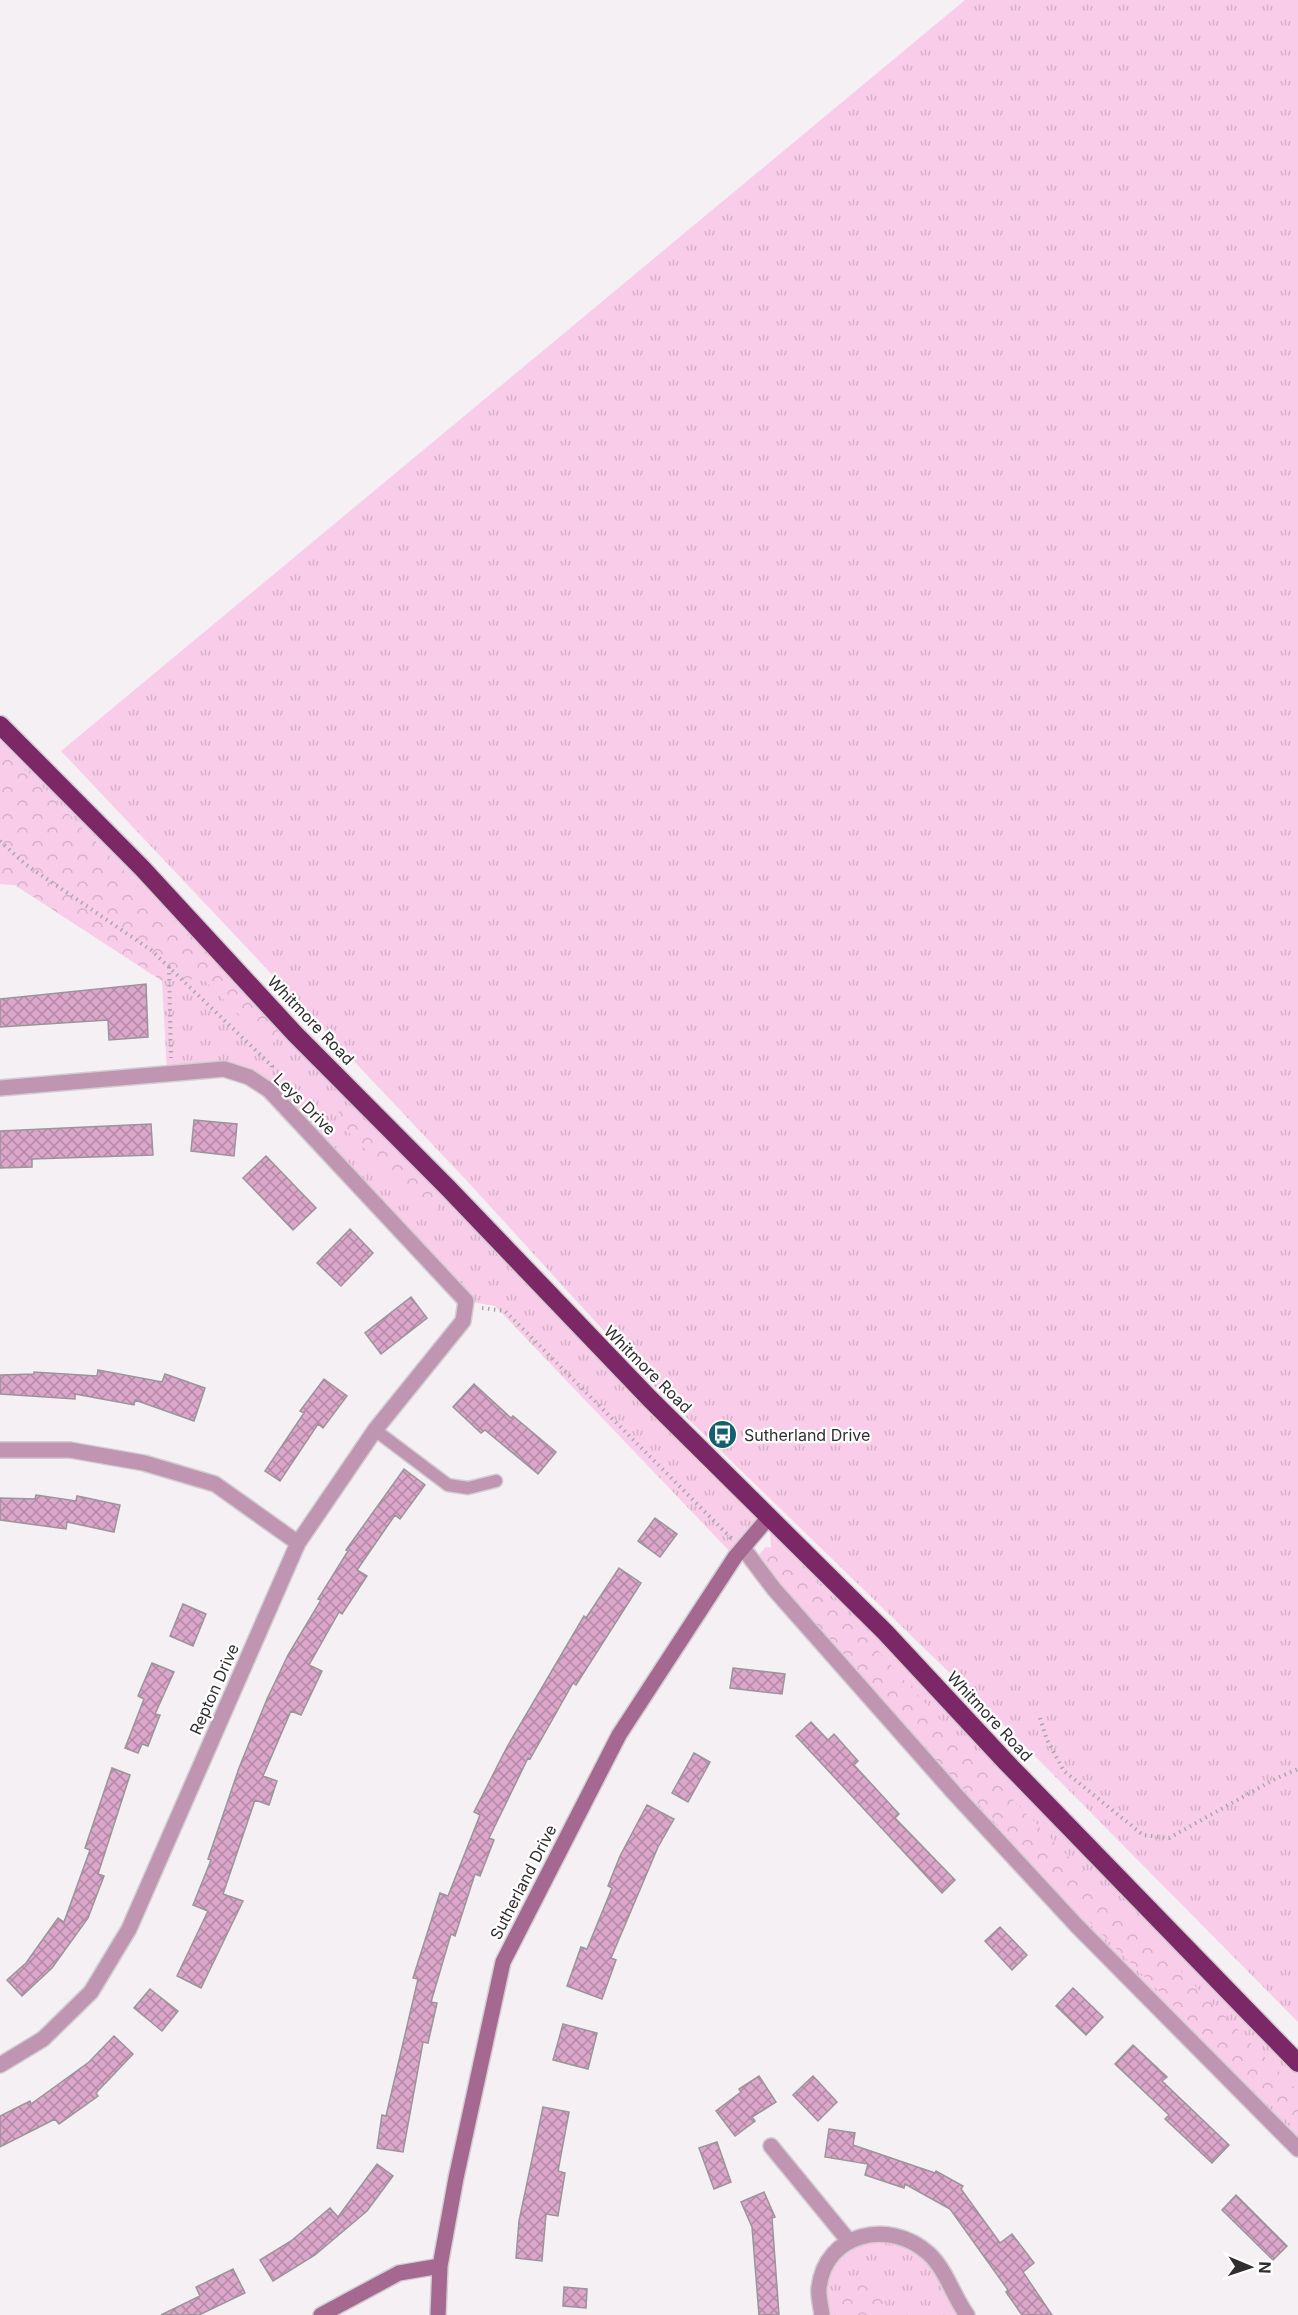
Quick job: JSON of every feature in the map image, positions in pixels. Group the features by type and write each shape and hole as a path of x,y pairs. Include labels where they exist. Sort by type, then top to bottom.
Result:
{"highway":[{"name":"Whitmore Road","path":"0,725 142,868 295,1034 448,1188 650,1399 885,1632 1006,1762 1298,2063"}],"street":[{"name":"Leys Drive","path":"0,1088 172,1072 224,1070 249,1077 266,1088 466,1301 464,1314"},
{"name":"Repton Drive","path":"0,2065 43,2039 91,1992 129,1929 298,1543 375,1430 464,1314"},
{"path":"0,1450 70,1450 144,1463 215,1484 298,1543"},
{"name":"Sutherland Drive","path":"438,2315 440,2266 456,2178 503,1962 619,1735 743,1548 769,1517"},
{"path":"743,1548 774,1589 1054,1901 1298,2149"},
{"path":"771,2146 848,2240"},
{"path":"822,2315 819,2288 825,2266 837,2248 848,2240 872,2234 891,2234 912,2242 929,2254 967,2315"},
{"path":"321,2315 399,2273 440,2266"}],"lane":[{"path":"375,1430 448,1485 468,1488 496,1481"}],"path":[{"path":"0,841 25,864 151,950 169,966 272,1066 266,1088"},
{"path":"169,966 172,1072"},
{"path":"464,1314 506,1311 606,1410 711,1520 743,1548"},
{"path":"1040,1718 1047,1740 1064,1771 1143,1835 1169,1838 1275,1779 1298,1769"}],"green space":[{"path":"965,0 1298,0 1298,2022 1024,1745 657,1389 467,1181 61,751"},
{"path":"0,725 142,868 295,1034 464,1204 543,1290 868,1617 1141,1899 1238,2006 1298,2065 1298,2149 1102,1952 955,1794 774,1589 769,1518 735,1557 495,1306 466,1301 269,1090 243,1076 220,1071 167,1073 162,981 15,885 0,884"},
{"path":"0,744 284,1034 270,1045 203,979 163,981 15,885 0,884"},
{"path":"352,1108 420,1176 434,1194 438,1211 427,1214 336,1119 340,1109"},
{"path":"766,1547 787,1550 1011,1798 1298,2091 1298,2131 1073,1905 944,1768 756,1558"},
{"path":"848,2240 912,2242 971,2315 822,2315 825,2266"},
{"path":"846,2282 875,2283 886,2305 884,2315 838,2315"}],"building":[{"path":"146,984 148,1037 109,1040 108,1020 0,1027 0,999"},
{"path":"194,1120 237,1124 234,1156 191,1151"},
{"path":"151,1124 153,1155 32,1159 32,1167 0,1168 0,1131"},
{"path":"266,1156 316,1208 293,1230 243,1178"},
{"path":"350,1229 373,1253 341,1286 317,1263"},
{"path":"411,1297 427,1318 381,1354 365,1333"},
{"path":"98,1370 162,1382 165,1374 205,1388 194,1421 135,1400 134,1405 75,1394 75,1399 0,1394 0,1375 34,1374 34,1372 97,1376"},
{"path":"324,1379 347,1396 323,1428 318,1424 280,1481 265,1471 304,1413 300,1411"},
{"path":"474,1384 511,1418 513,1416 556,1452 538,1474 485,1430 481,1433 453,1407"},
{"path":"404,1469 425,1485 400,1519 395,1515 357,1570 367,1576 342,1614 339,1612 309,1665 322,1671 301,1715 291,1711 263,1776 277,1781 269,1805 255,1800 223,1894 243,1901 201,1988 177,1976 208,1911 193,1905 211,1860 208,1859 239,1768 267,1699 288,1655 321,1600 318,1599 348,1551 346,1550"},
{"path":"36,1495 76,1501 77,1496 120,1505 114,1532 67,1522 66,1529 0,1520 0,1498 35,1499"},
{"path":"655,1518 677,1534 660,1557 638,1541"},
{"path":"619,1568 641,1583 576,1685 573,1683 530,1759 528,1758 489,1838 494,1840 480,1876 475,1874 455,1936 451,1934 431,2002 437,2003 428,2043 423,2042 403,2152 377,2148 382,2115 386,2116 418,1979 413,1978 440,1893 448,1896 480,1815 474,1812 507,1747 584,1616 586,1618"},
{"path":"183,1604 206,1614 193,1646 170,1636"},
{"path":"152,1663 174,1672 155,1714 160,1715 148,1746 142,1744 138,1753 125,1748 144,1699 138,1696"},
{"path":"733,1668 785,1674 782,1694 730,1688"},
{"path":"811,1722 828,1740 834,1734 858,1761 854,1765 899,1814 895,1818 955,1880 942,1893 796,1736"},
{"path":"694,1753 710,1762 688,1802 672,1793"},
{"path":"112,1768 130,1775 98,1874 104,1876 88,1918 52,1968 22,1996 7,1980 26,1963 58,1918 64,1922 90,1850 85,1848"},
{"path":"647,1805 674,1819 658,1847 611,1958 616,1960 602,1999 567,1986 581,1947 587,1949 612,1888 608,1886 620,1856"},
{"path":"1000,1927 1027,1955 1012,1970 985,1941"},
{"path":"1073,1988 1103,2017 1086,2035 1056,2006"},
{"path":"150,1989 178,2011 162,2031 134,2008"},
{"path":"563,2024 597,2033 588,2069 553,2060"},
{"path":"114,2036 133,2054 96,2093 98,2096 59,2124 55,2119 0,2147 0,2116 30,2101 31,2104 89,2062"},
{"path":"1133,2045 1167,2077 1162,2081 1229,2145 1212,2163 1165,2119 1169,2115 1115,2064"},
{"path":"759,2076 776,2102 752,2117 755,2121 735,2136 716,2111 741,2092 739,2089"},
{"path":"813,2076 837,2102 818,2121 793,2095"},
{"path":"543,2107 569,2112 558,2171 565,2173 558,2216 546,2214 542,2261 516,2258 519,2221"},
{"path":"829,2129 855,2133 853,2145 935,2173 936,2171 963,2186 961,2189 1000,2243 1012,2234 1034,2263 1023,2272 1052,2315 1022,2315 1006,2292 1008,2290 950,2209 905,2184 904,2188 865,2175 868,2164 825,2157"},
{"path":"717,2142 731,2182 714,2189 699,2148"},
{"path":"377,2164 393,2176 367,2211 315,2255 273,2281 260,2260 291,2241 330,2208 338,2217"},
{"path":"764,2192 775,2217 772,2218 779,2315 759,2315 752,2227 741,2202"},
{"path":"1236,2195 1287,2246 1273,2260 1222,2210"},
{"path":"233,2269 245,2293 199,2315 161,2315 200,2296 196,2287"},
{"path":"564,2287 587,2289 586,2308 563,2306"}],"place":[{"name":"Sutherland Drive","path":"723,1435"}]}
